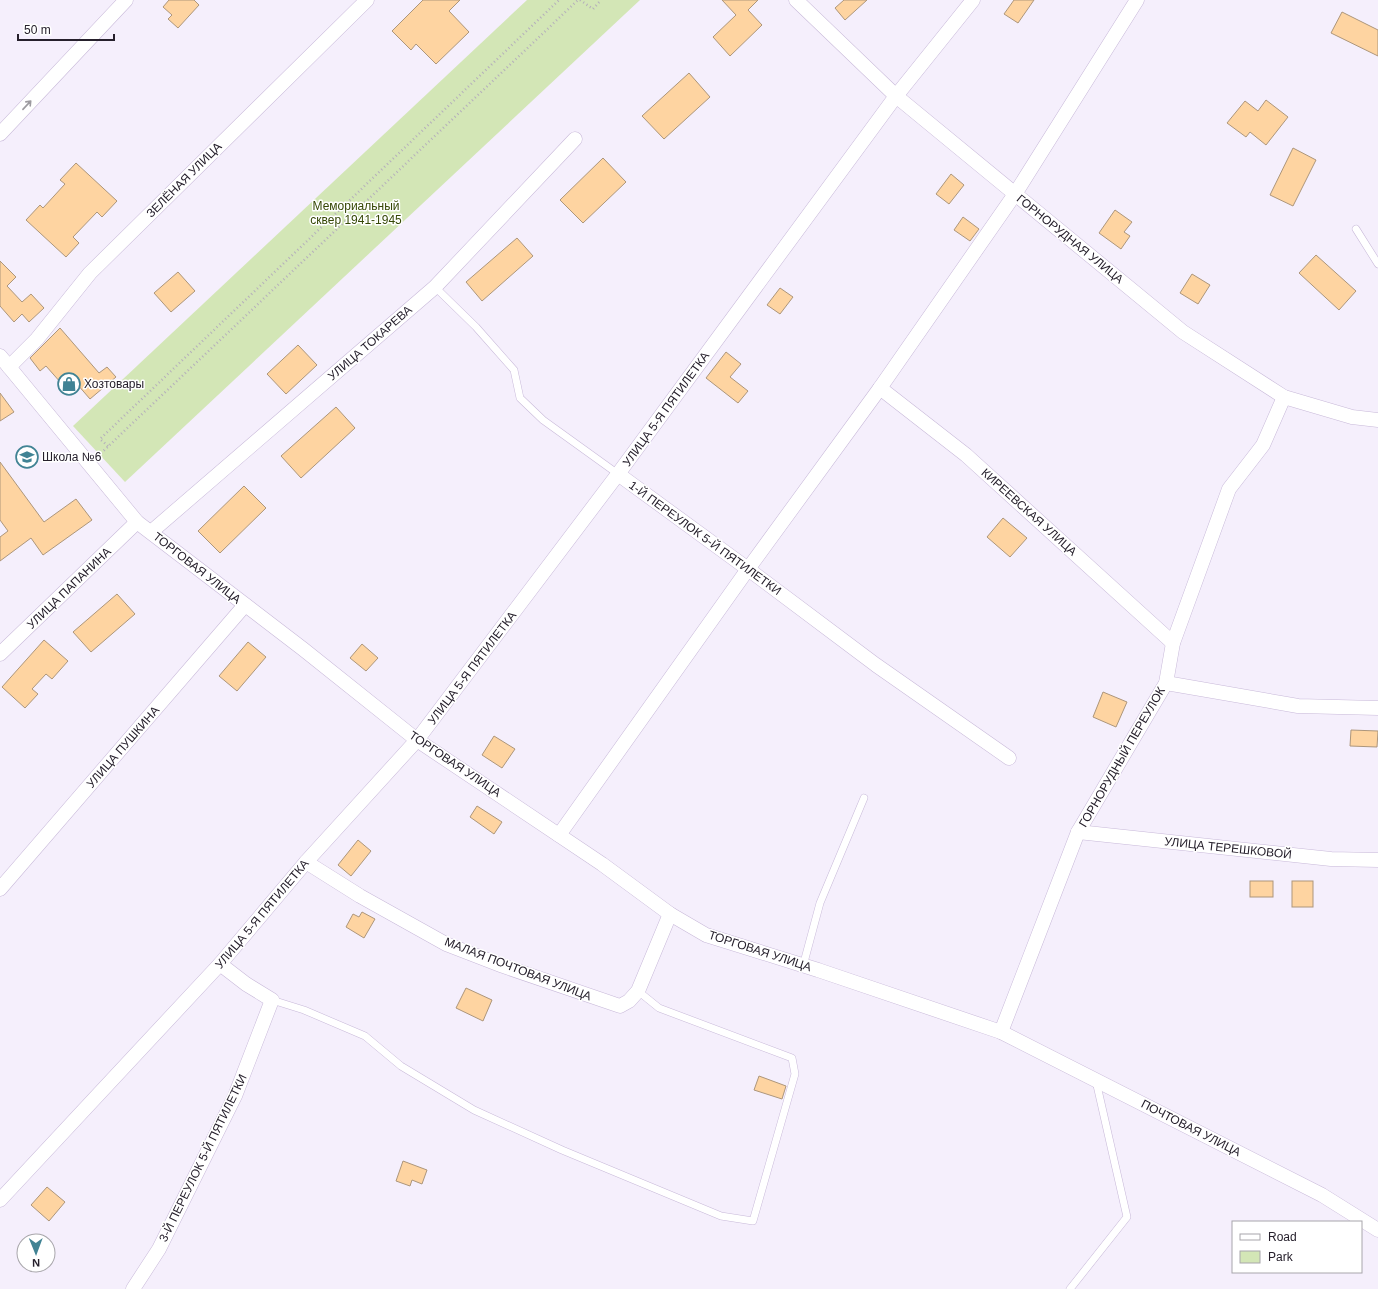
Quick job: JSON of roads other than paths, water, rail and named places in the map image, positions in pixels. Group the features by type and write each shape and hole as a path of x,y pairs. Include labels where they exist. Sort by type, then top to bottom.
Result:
{"street":[{"path":"0,134 126,0"},
{"name":"ЗЕЛЁНАЯ УЛИЦА","path":"4,362 37,339 90,273 367,0"},
{"name":"ГОРНОРУДНАЯ УЛИЦА","path":"796,0 896,96 1183,332 1284,397 1352,417 1378,420"},
{"path":"896,96 973,0"},
{"path":"558,835 748,569 880,388 1015,194 1137,0"},
{"name":"УЛИЦА 5-Я ПЯТИЛЕТКА","path":"0,1200 220,964 306,862 417,740 618,474 896,96"},
{"name":"УЛИЦА ТОКАРЕВА","path":"151,532 435,287 575,139"},
{"name":"ТОРГОВАЯ УЛИЦА","path":"4,362 138,522 303,649 417,740 602,864 670,914 706,935 1001,1032"},
{"name":"КИРЕЕВСКАЯ УЛИЦА","path":"880,388 966,455 1172,643"},
{"name":"ГОРНОРУДНЫЙ ПЕРЕУЛОК","path":"1001,1032 1078,832 1166,683 1172,643 1229,489 1263,445 1284,397"},
{"name":"1-Й ПЕРЕУЛОК 5-Й ПЯТИЛЕТКИ","path":"618,474 876,665 1009,758"},
{"name":"УЛИЦА ПАПАНИНА","path":"0,654 138,522"},
{"name":"УЛИЦА ПУШКИНА","path":"0,889 245,605"},
{"path":"1166,683 1298,706 1378,708"},
{"name":"УЛИЦА ТЕРЕШКОВОЙ","path":"1078,832 1331,859 1378,860"},
{"name":"МАЛАЯ ПОЧТОВАЯ УЛИЦА","path":"306,862 360,896 446,944 503,966 620,1006 629,1002 638,991 670,914"},
{"path":"220,964 246,984 272,1000"},
{"name":"3-Й ПЕРЕУЛОК 5-Й ПЯТИЛЕТКИ","path":"134,1289 159,1249 235,1096 272,1000"},
{"name":"ПОЧТОВАЯ УЛИЦА","path":"1001,1032 1322,1195 1378,1230"}],"lane":[{"path":"1356,229 1378,264"},
{"name":"1-Й ПЕРЕУЛОК 5-Й ПЯТИЛЕТКИ","path":"435,287 476,327 514,370 520,398 543,420 618,474"},
{"path":"803,966 820,903 864,798"},
{"path":"272,1000 304,1010 365,1036 401,1066 474,1110 562,1150 721,1216 753,1221 795,1074 792,1058 659,1008 638,991"},
{"path":"1070,1289 1126,1217 1096,1080"}],"place":[{"name":"Хозтовары","path":"69,384"},
{"name":"Школа №6","path":"27,457"}],"park label":[{"name":"Мемориальный сквер 1941-1945","path":"356,213"}]}
